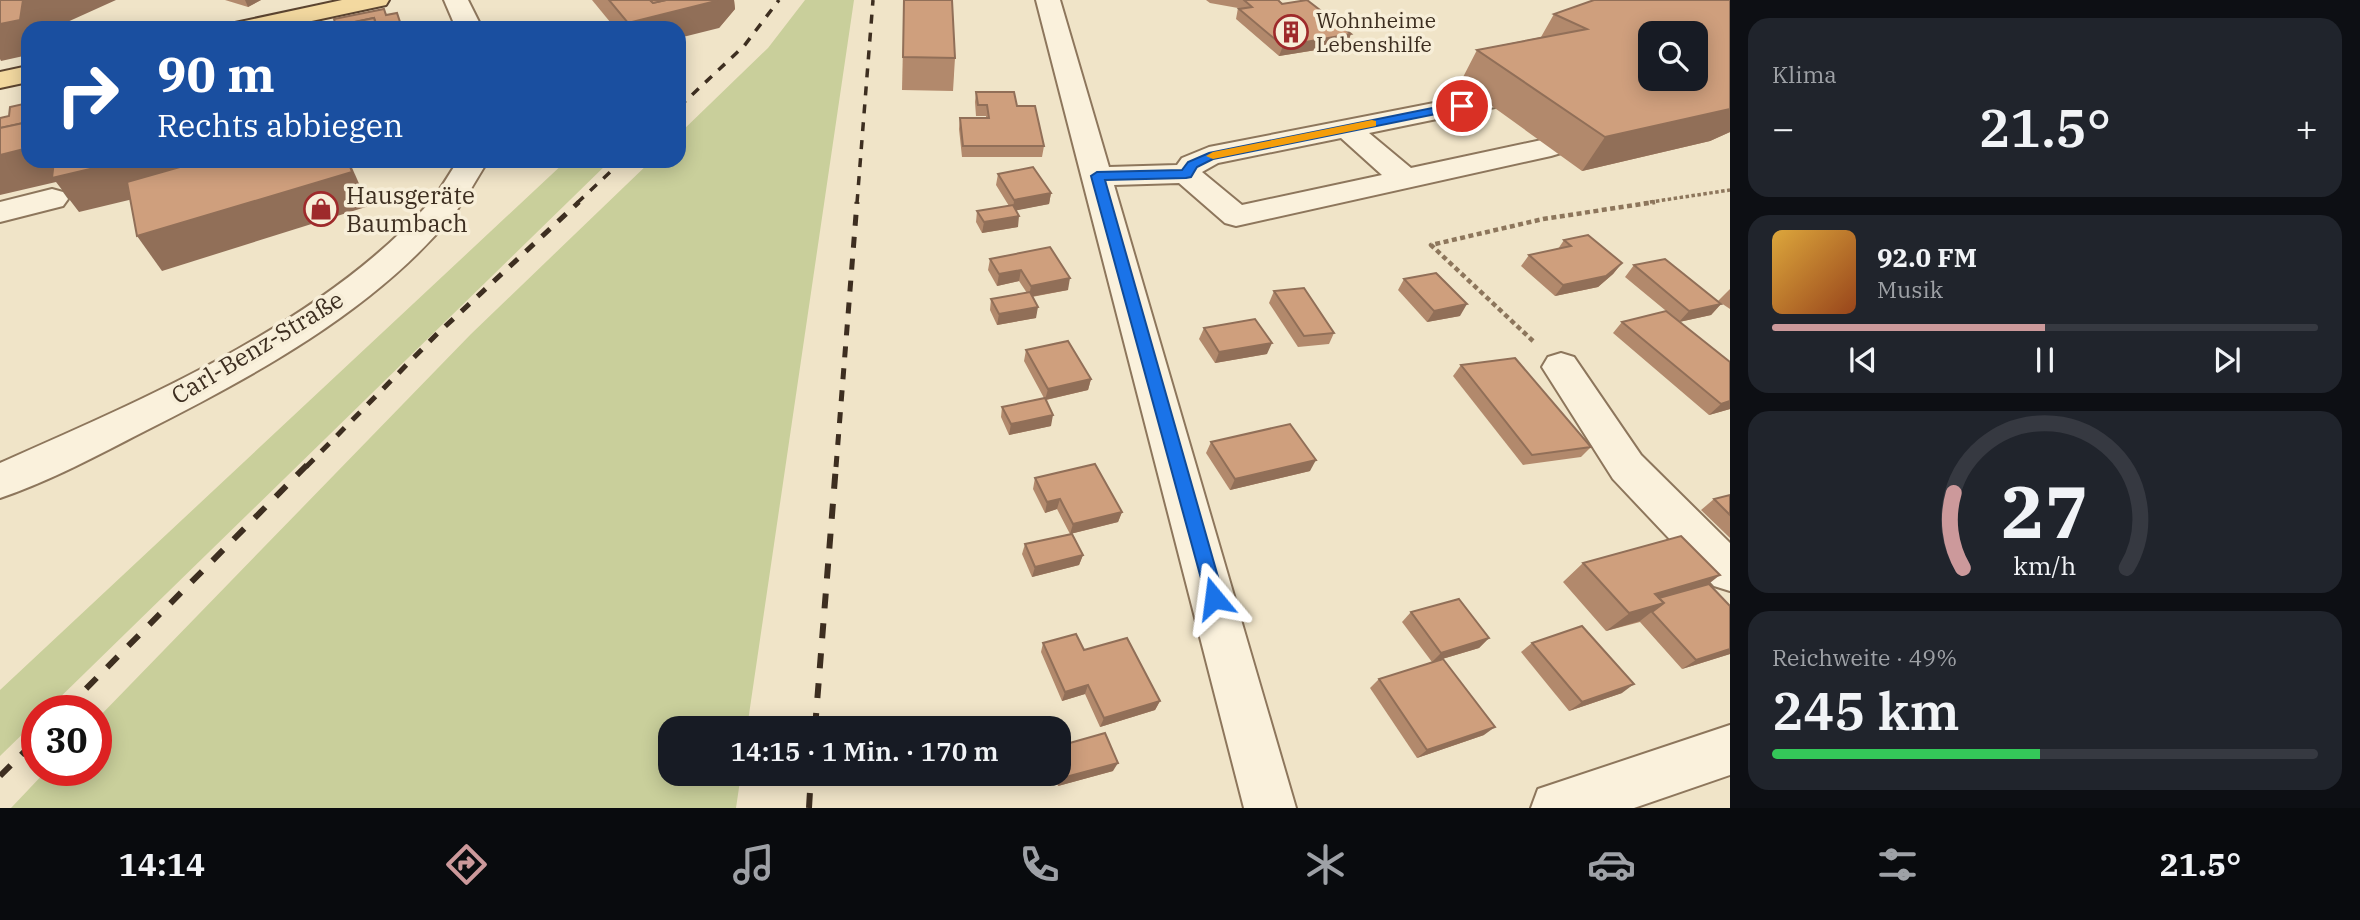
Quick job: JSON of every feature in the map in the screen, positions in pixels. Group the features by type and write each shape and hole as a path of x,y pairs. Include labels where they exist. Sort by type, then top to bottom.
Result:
{"main road":[{"path":"272,21 335,5 377,0"},
{"path":"0,79 21,75"}],"street":[{"path":"456,0 466,21"},
{"path":"1048,0 1270,808"},
{"path":"1186,174 1193,164 1209,156 1485,101"},
{"path":"1346,128 1405,179"},
{"path":"1097,176 1186,174 1236,216 1551,147"},
{"name":"Carl-Benz-Straße","path":"0,481 179,396 286,335 371,277 441,209 468,168"},
{"path":"0,212 52,199"},
{"path":"1561,368 1627,467 1730,572"},
{"path":"1557,808 1730,750"}],"path":[{"path":"1561,368 1431,245 1543,219 1730,190"}],"green space":[{"path":"805,0 854,0 749,716 658,716 658,786 739,786 736,808 11,808 32,786 112,786 112,704 471,334 644,168 686,168 686,127 768,48"},
{"path":"559,168 603,168 62,695 21,695 21,736 0,756 0,690"}],"building":[{"path":"0,0 23,0 20,20 0,24"},
{"path":"609,0 650,0 653,3 666,0 717,0 636,21 626,21"},
{"path":"904,0 952,0 955,58 903,57"},
{"name":"Wohnheime Lebenshilfe","path":"1244,0 1278,0 1282,4 1307,0 1351,34 1283,46 1239,9 1252,7"},
{"path":"1594,0 1730,0 1730,109 1605,137 1477,50 1587,29 1554,14"},
{"path":"384,9 386,15 397,13 400,21 375,21 374,18 360,21 334,19"},
{"path":"976,92 1014,92 1017,106 1035,106 1044,146 963,146 960,118 989,118 987,105 978,105"},
{"path":"21,105 21,124 0,128 0,118 9,116 10,107"},
{"path":"21,124 21,150 0,155 0,128"},
{"path":"1033,167 1051,193 1014,200 998,174"},
{"path":"53,168 94,168 52,178"},
{"path":"176,168 351,168 352,172 137,236 127,182"},
{"path":"1013,205 1019,216 984,222 977,211"},
{"path":"1588,235 1622,263 1606,276 1563,285 1529,255 1571,246 1564,240"},
{"path":"1050,247 1070,278 1031,286 1021,270 999,274 990,259"},
{"path":"1665,259 1721,304 1689,311 1634,265"},
{"path":"1436,273 1467,304 1434,311 1404,279"},
{"path":"1304,288 1334,333 1304,336 1274,291"},
{"path":"1030,292 1038,307 999,314 991,299"},
{"path":"1666,311 1730,362 1730,401 1721,404 1622,322"},
{"path":"1255,319 1272,343 1219,352 1204,328"},
{"path":"1068,341 1091,379 1048,389 1026,350"},
{"path":"1515,358 1591,447 1532,455 1461,365"},
{"path":"1045,398 1053,415 1011,424 1002,407"},
{"path":"1290,424 1316,460 1235,479 1211,442"},
{"path":"1095,464 1122,512 1073,524 1060,499 1047,502 1035,478"},
{"path":"1730,495 1730,515 1714,499"},
{"path":"1072,534 1083,555 1035,567 1025,544"},
{"path":"1681,536 1720,575 1655,594 1664,603 1629,613 1583,563"},
{"path":"1709,584 1730,606 1730,649 1696,660 1652,612 1664,603 1659,598"},
{"path":"1459,599 1489,638 1441,653 1411,612"},
{"path":"1582,626 1634,684 1582,702 1532,643"},
{"path":"1076,634 1084,650 1127,638 1160,701 1104,718 1088,685 1065,692 1043,643"},
{"path":"1443,659 1495,727 1427,750 1379,679"},
{"path":"1105,733 1118,763 1071,776 1071,743"}],"railway":[{"path":"686,100 744,46 779,0"},
{"path":"857,203 873,0"},
{"path":"577,203 614,168"},
{"path":"306,467 437,334 579,202"},
{"path":"836,467 857,202"},
{"path":"80,695 307,465"},
{"path":"816,716 836,465"},
{"path":"0,776 21,755"},
{"path":"809,808 810,786"}],"slow traffic":[{"path":"1213,156 1372,123"}],"place":[{"name":"Wohnheime Lebenshilfe","path":"1291,32"},
{"name":"Hausgeräte Baumbach","path":"321,209"}],"route":[{"path":"1214,598 1097,176 1186,174 1193,164 1209,156 1462,106"}]}
